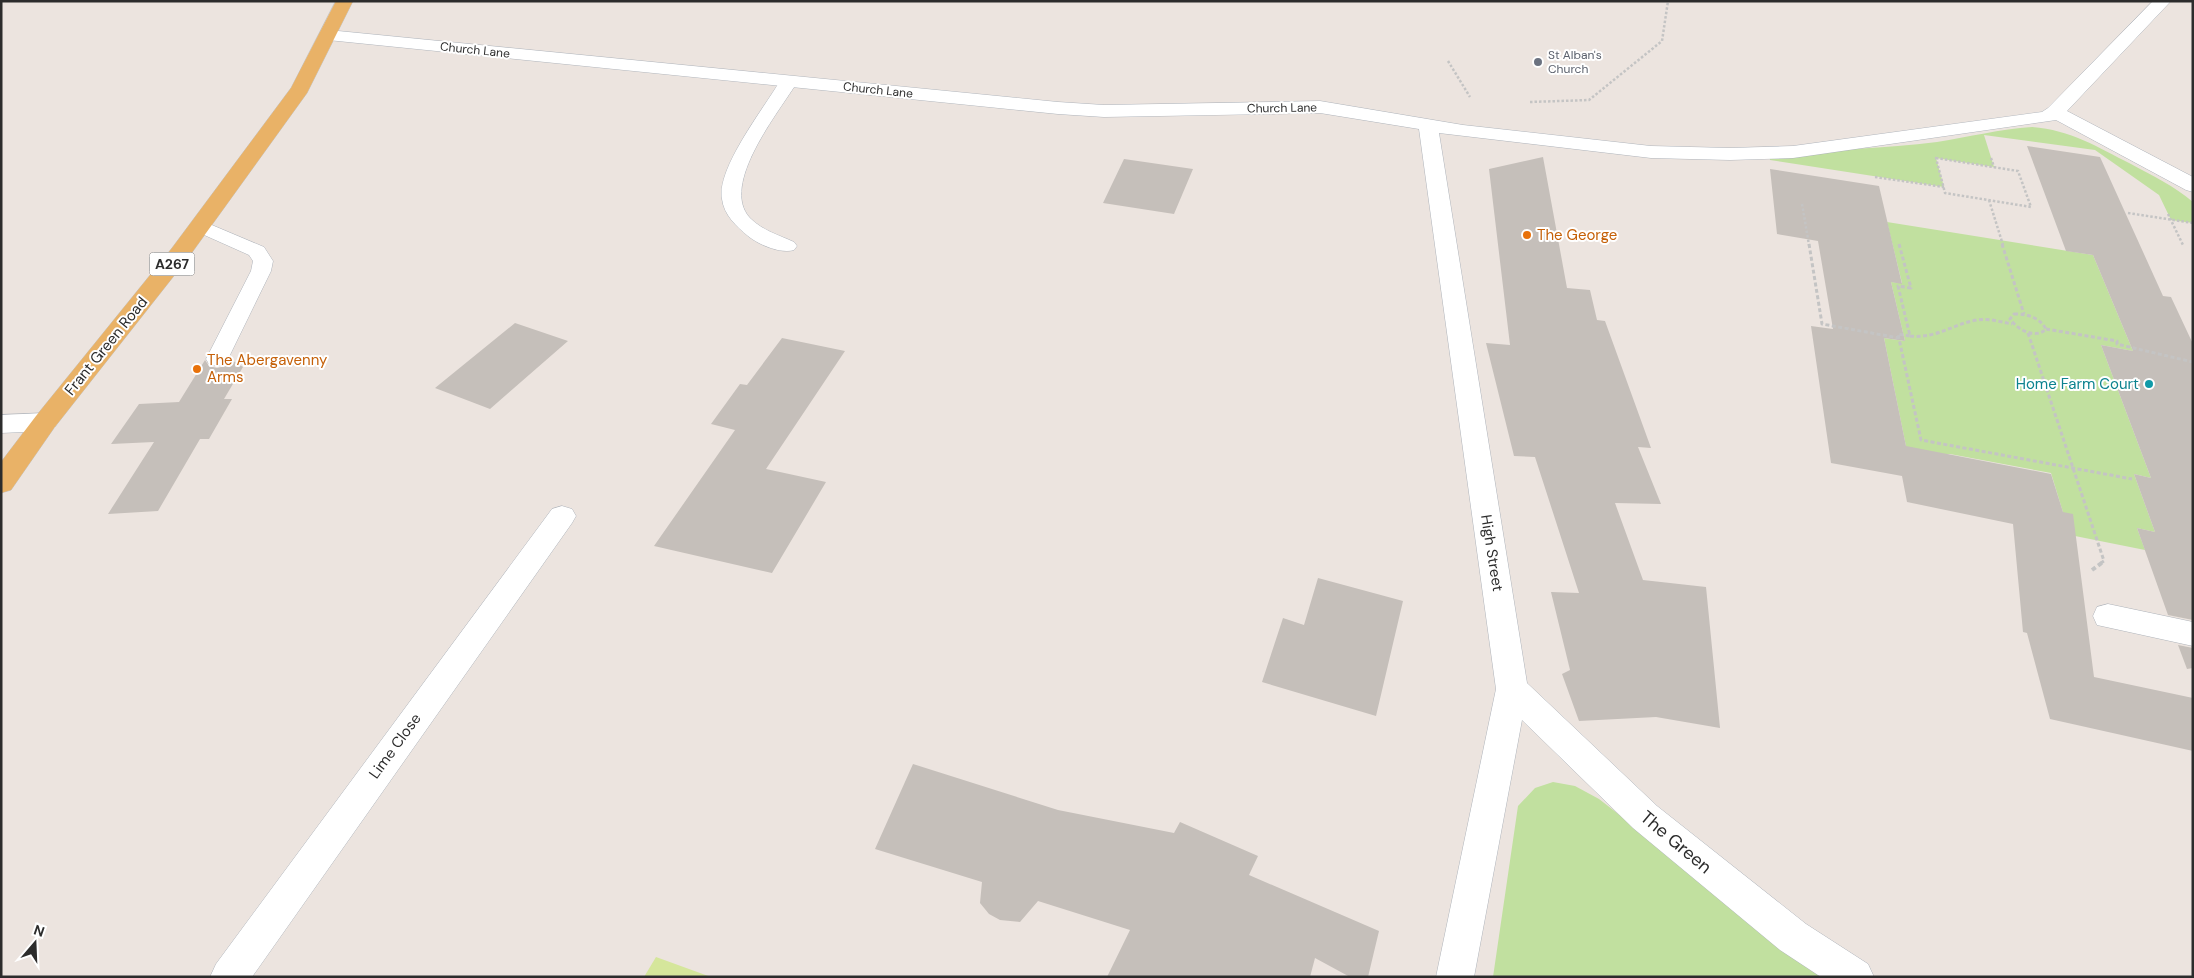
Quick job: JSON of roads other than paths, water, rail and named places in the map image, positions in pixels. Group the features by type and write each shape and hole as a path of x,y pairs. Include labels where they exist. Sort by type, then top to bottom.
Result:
{"main road":[{"name":"A267","path":"328,35 345,1"},
{"name":"Frant Green Road","path":"1,483 45,422 200,226 300,89 328,35"}],"street":[{"path":"2163,1 2055,112 2193,186"},
{"name":"Church Lane","path":"328,35 1058,108 1104,111 1294,109 1320,107 1463,132 1651,152 1730,154 1793,152 2047,117 2055,112"},
{"name":"High Street","path":"1428,126 1512,689 1455,977"},
{"path":"1,424 45,422"},
{"name":"Lime Close","path":"229,977 562,516"},
{"path":"2108,616 2193,634"},
{"name":"The Green","path":"1512,689 1645,818 1793,937 1855,977"}],"lane":[{"path":"787,246 758,234 740,217 731,200 731,182 737,164 789,81"},
{"path":"200,226 257,251 263,261 261,271 217,359"}],"place":[{"name":"St Alban's Church","path":"1538,62"},
{"name":"The George","path":"1527,235"},
{"name":"The Abergavenny Arms","path":"197,369"},
{"name":"Home Farm Court","path":"2149,384"}]}
